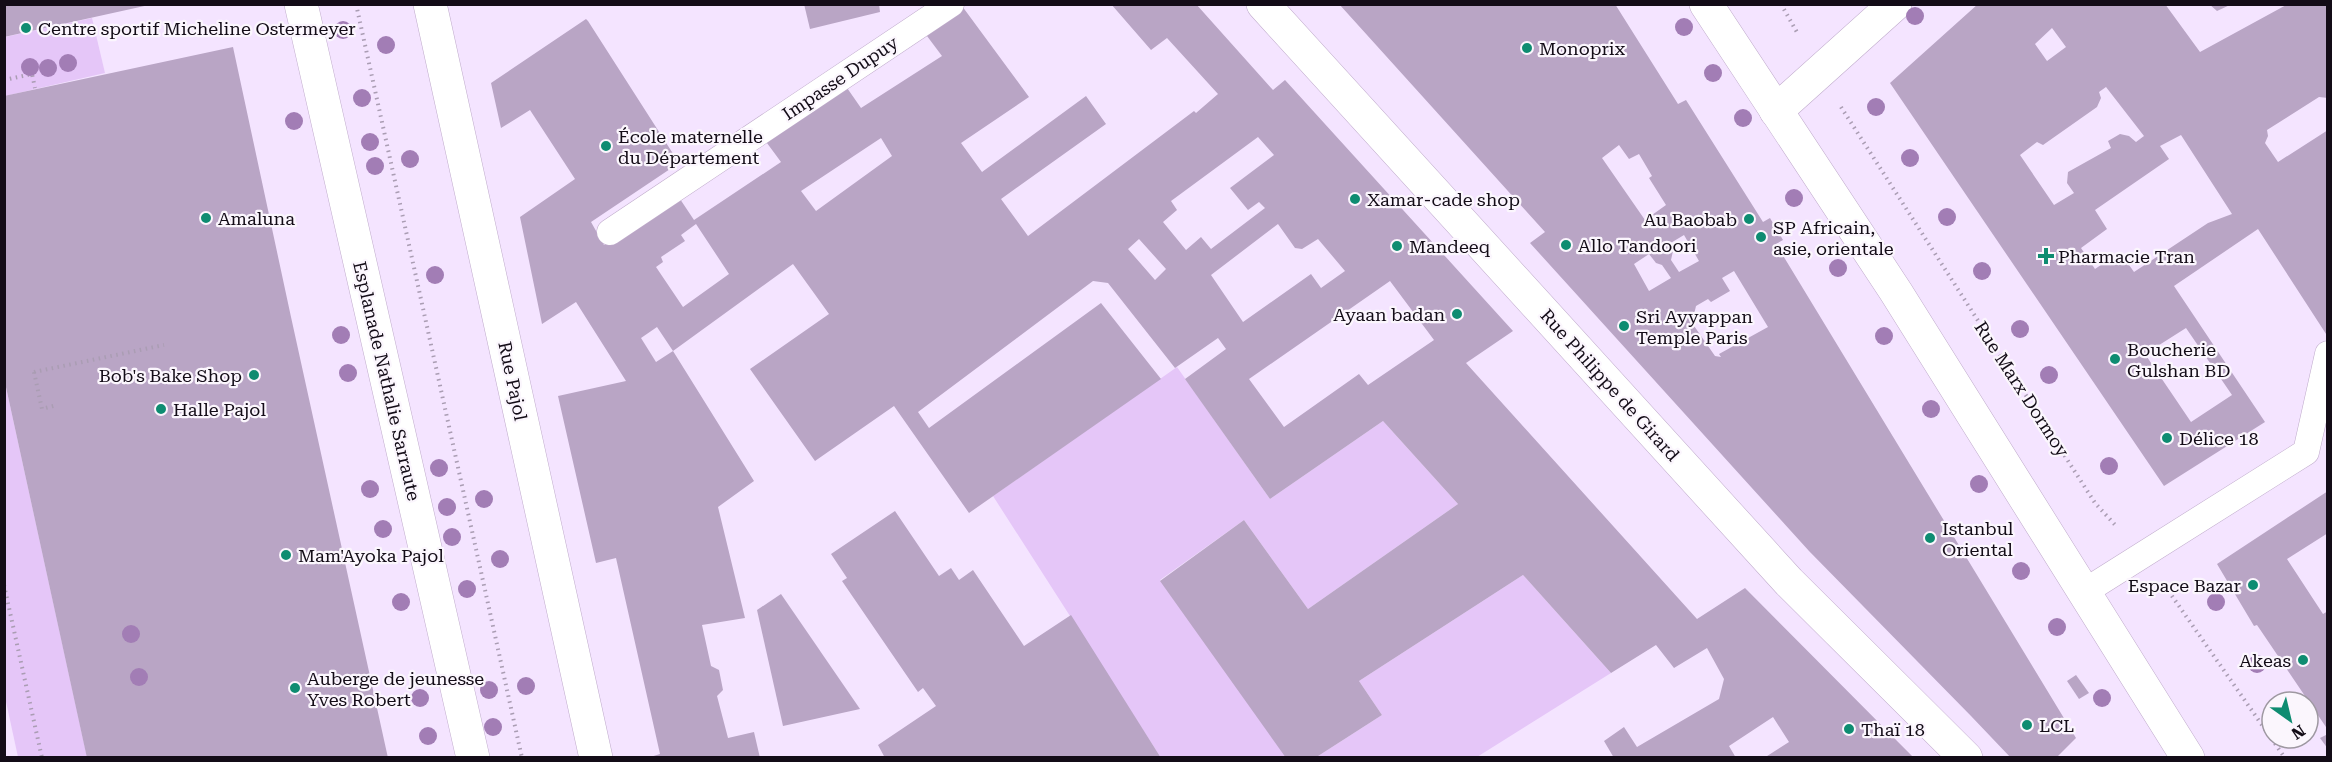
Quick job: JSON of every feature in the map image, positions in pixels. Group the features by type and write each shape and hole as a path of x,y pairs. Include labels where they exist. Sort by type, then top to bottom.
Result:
{"street":[{"name":"Esplanade Nathalie Sarraute","path":"301,4 472,758"},
{"name":"Rue Pajol","path":"430,4 596,758"},
{"name":"Rue Philippe de Girard","path":"1263,4 1789,582 1966,758"},
{"path":"1706,4 1896,292 2188,758"},
{"path":"1776,111 1895,4"}],"lane":[{"name":"Impasse Dupuy","path":"610,232 951,4"},
{"path":"2084,592 2306,452 2328,354"}],"path":[{"path":"356,4 522,758"},
{"name":"Rue Marx Dormoy","path":"1780,4 1858,137 2096,503 2143,555 2285,758"},
{"path":"4,80 32,74 35,88"},
{"path":"57,405 42,409 34,372 164,345"},
{"path":"4,585 42,758"}],"shaded area":[{"path":"92,18 105,73 5,96 5,37"},
{"path":"1177,367 1270,499 1383,421 1458,504 1308,609 1244,520 1160,580 1286,757 1161,758 993,496"},
{"path":"4,378 87,757 18,757 5,697"},
{"path":"1523,575 1611,673 1477,757 1315,758 1382,715 1359,681"}],"building":[{"name":"Centre sportif Micheline Ostermeyer","path":"4,4 149,4 149,5 4,37"},
{"path":"804,4 879,4 880,12 810,29"},
{"path":"1111,4 1196,4 1273,90 1285,80 1513,331 1466,363 1697,619 1745,588 1914,758 1764,758 1789,742 1773,717 1729,746 1736,758 1614,758 1604,741 1624,727 1637,747 1719,699 1724,679 1707,648 1674,668 1656,645 1611,673 1523,575 1359,681 1382,715 1315,758 1286,758 1160,581 1244,520 1308,609 1458,504 1383,421 1270,499 1185,379 1226,349 1218,338 1175,368 1108,283 1093,281 918,412 929,428 1101,303 1161,379 969,513 894,406 815,461 750,369 829,314 793,264 673,351 754,481 718,507 745,618 702,625 711,666 719,670 723,690 717,696 728,738 754,732 760,758 647,758 660,754 616,558 596,563 558,396 626,381 576,302 542,324 520,217 575,179 530,110 501,128 491,83 586,19 588,21 679,163 591,222 604,245 678,196 694,220 781,162 764,139 845,85 861,108 942,56 924,32 962,6 1029,97 961,143 982,172 1086,96 1106,124 1001,199 1028,236 1194,111 1196,113 1218,94 1167,38 1151,50","holes":["1258,137 1274,155 1230,188 1248,210 1259,202 1265,208 1211,249 1201,237 1186,250 1163,222 1177,210 1171,201","881,138 892,156 816,211 801,191","696,224 729,274 683,307 656,267 663,262 661,257 685,241 681,235","1278,224 1295,248 1302,249 1318,239 1345,271 1321,288 1311,274 1243,322 1211,275","1139,239 1166,269 1155,280 1128,249","1390,281 1434,340 1368,385 1359,374 1284,427 1249,379","657,327 673,351 656,362 641,338"]},
{"path":"1339,4 1615,4 1678,104 1686,100 1763,222 1770,218 1783,240 1776,244 2076,738 2056,758 2011,758 1809,551 1530,243 1545,232","holes":["1619,145 1629,159 1639,154 1652,176 1649,178 1666,205 1645,220 1602,158","1684,235 1699,261 1679,272 1671,260 1673,251 1669,244","1649,254 1656,263 1662,265 1671,278 1649,291 1634,264","1734,271 1768,327 1719,354 1721,357 1715,356 1692,323 1696,306 1708,299 1711,302 1730,291 1722,278"]},
{"path":"1978,4 2165,4 2200,52 2288,4 2328,4 2328,98 2319,97 2267,130 2268,136 2265,143 2278,162 2328,130 2328,337 2258,229 2174,286 2265,422 2164,486 1890,83","holes":["2052,28 2066,47 2047,61 2035,44","2106,87 2144,136 2136,142 2129,136 2120,134 2108,141 2111,148 2068,172 2067,183 2074,193 2054,205 2020,155 2037,142 2043,145 2097,107 2101,98 2099,92","2181,135 2232,214 2208,223 2134,272 2120,252 2095,269 2081,248 2107,229 2095,210 2169,159 2160,146","2186,328 2232,395 2191,422 2145,354"]},
{"path":"2209,4 2232,4 2217,11"},
{"name":"Halle Pajol","path":"233,47 388,758 87,758 4,378 4,96"},
{"path":"2328,491 2328,533 2287,559 2323,614 2328,611 2328,730 2320,718 2320,690 2301,690 2257,625 2254,626 2217,564"},
{"path":"895,511 939,576 951,568 959,580 973,570 1024,646 1071,615 1161,758 885,758 878,745 936,706 923,688 918,692 842,581 847,578 831,554"},
{"path":"781,594 860,709 783,726 757,610"},
{"path":"2076,675 2089,693 2079,699 2067,681"},
{"path":"2328,734 2328,749 2320,738"}],"place":[{"name":"Centre sportif Micheline Ostermeyer","path":"26,28"},
{"name":"Monoprix","path":"1527,48"},
{"name":"École maternelle du Département","path":"606,146"},
{"name":"Xamar-cade shop","path":"1355,199"},
{"name":"Amaluna","path":"206,218"},
{"name":"Au Baobab","path":"1749,219"},
{"name":"SP Africain, asie, orientale","path":"1761,237"},
{"name":"Allo Tandoori","path":"1566,245"},
{"name":"Mandeeq","path":"1397,246"},
{"name":"Pharmacie Tran","path":"2046,256"},
{"name":"Ayaan badan","path":"1457,314"},
{"name":"Sri Ayyappan Temple Paris","path":"1624,326"},
{"name":"Boucherie Gulshan BD","path":"2115,359"},
{"name":"Bob's Bake Shop","path":"254,375"},
{"name":"Halle Pajol","path":"161,409"},
{"name":"Délice 18","path":"2167,438"},
{"name":"Istanbul Oriental","path":"1930,538"},
{"name":"Mam'Ayoka Pajol","path":"286,555"},
{"name":"Espace Bazar","path":"2253,585"},
{"name":"Akeas","path":"2303,660"},
{"name":"Auberge de jeunesse Yves Robert","path":"295,688"},
{"name":"LCL","path":"2027,725"},
{"name":"Thaï 18","path":"1849,729"}]}
